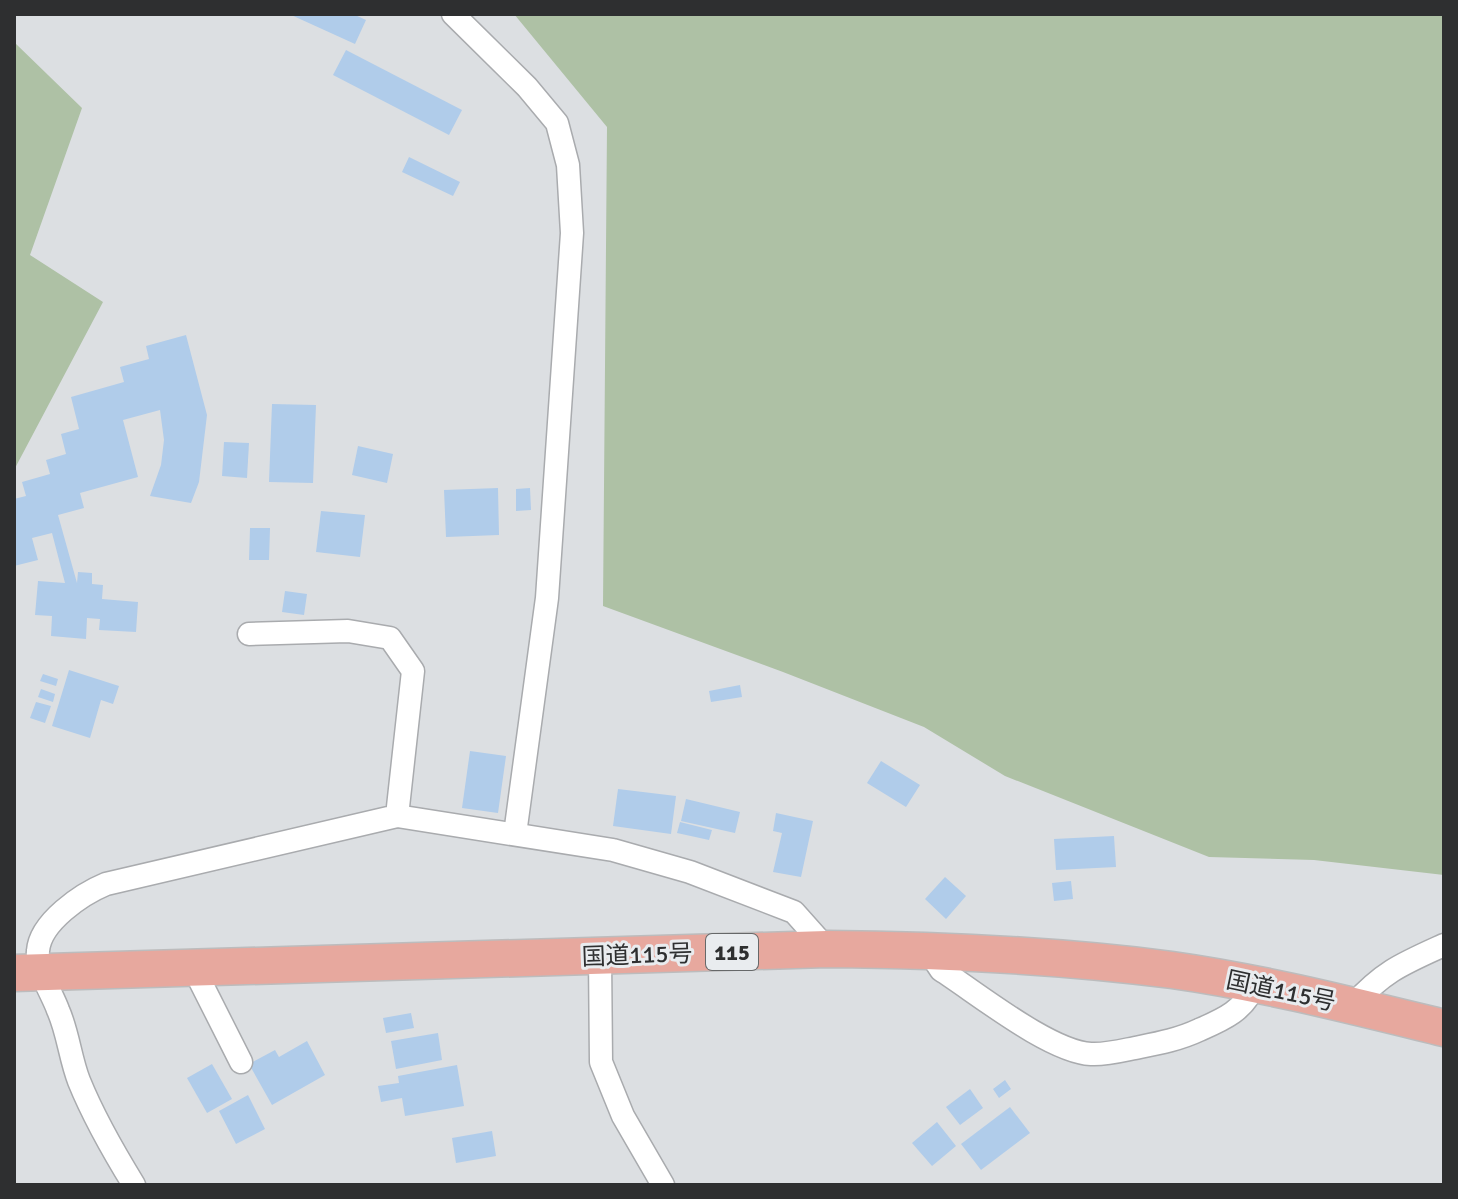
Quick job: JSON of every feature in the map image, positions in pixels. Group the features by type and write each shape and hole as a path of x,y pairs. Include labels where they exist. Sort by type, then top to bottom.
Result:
{"highway":[{"name":"国道115号","path":"28,973 827,949 933,950 1090,961 1254,984 1444,1028"}],"street":[{"path":"453,14 527,87 557,123 568,165 572,233 547,598 515,834"},
{"path":"249,634 348,631 390,638 413,671 397,816"},
{"path":"134,1185 101,1131 78,1078 60,1013 28,973 45,934 67,906 106,884 397,816 613,850 690,872 794,912 827,949"},
{"path":"1352,1006 1375,981 1397,965 1444,945"},
{"path":"933,950 941,970 1046,1038 1089,1054 1120,1051 1187,1036 1233,1013 1251,993 1254,984"},
{"path":"600,956 601,1062 623,1116 663,1185"},
{"path":"193,967 241,1062"}],"green space":[{"path":"514,14 1444,14 1444,875 1314,860 1209,857 1005,776 924,727 603,606 607,127"},
{"path":"14,42 82,108 30,255 103,302 14,470"}],"building":[{"path":"289,14 353,14 366,20 355,44"},
{"path":"346,50 462,110 449,135 333,75"},
{"path":"409,157 460,182 453,196 402,172"},
{"path":"186,335 207,415 199,482 191,503 150,496 161,465 164,440 160,410 123,420 138,477 80,493 84,508 58,515 77,583 78,572 92,573 92,584 103,585 102,599 138,602 136,632 99,630 100,619 87,618 86,639 51,636 52,616 35,615 38,581 65,583 52,533 32,538 38,560 14,566 14,499 26,496 22,482 50,474 46,460 66,454 61,434 79,429 71,397 124,382 120,367 149,359 146,346"},
{"path":"272,404 316,405 313,483 269,482"},
{"path":"224,442 249,443 247,478 222,476"},
{"path":"358,446 393,454 387,483 352,475"},
{"path":"498,488 499,535 446,537 444,490"},
{"path":"530,488 531,510 516,511 516,489"},
{"path":"321,511 365,515 360,557 316,552"},
{"path":"250,528 270,528 269,560 249,560"},
{"path":"285,591 307,594 304,615 282,612"},
{"path":"69,670 119,686 113,704 101,700 90,738 52,726"},
{"path":"43,674 58,679 56,686 40,681"},
{"path":"740,685 742,697 711,702 709,691"},
{"path":"41,689 55,694 53,702 38,697"},
{"path":"36,702 51,706 45,723 30,718"},
{"path":"470,751 506,756 498,813 462,808"},
{"path":"881,761 920,785 906,807 867,783"},
{"path":"618,789 676,796 671,834 613,826"},
{"path":"686,799 740,812 735,833 681,821"},
{"path":"776,813 813,821 801,877 773,872 782,833 773,831"},
{"path":"680,822 712,830 709,840 677,833"},
{"path":"1114,836 1116,867 1056,870 1054,839"},
{"path":"945,877 966,896 946,919 925,899"},
{"path":"1071,881 1073,899 1054,901 1052,883"},
{"path":"411,1013 414,1028 386,1033 383,1018"},
{"path":"438,1033 442,1060 396,1069 391,1041"},
{"path":"307,1041 325,1075 272,1105 249,1064 275,1050 279,1057"},
{"path":"212,1064 232,1099 207,1113 187,1078"},
{"path":"457,1065 464,1106 405,1116 402,1098 381,1102 378,1086 399,1083 398,1076"},
{"path":"1005,1080 1011,1089 999,1098 993,1089"},
{"path":"970,1089 983,1108 960,1125 946,1107"},
{"path":"248,1095 265,1129 236,1144 219,1111"},
{"path":"1010,1107 1030,1133 981,1170 961,1144"},
{"path":"937,1122 956,1146 932,1166 912,1143"},
{"path":"492,1131 496,1156 456,1163 452,1138"}]}
